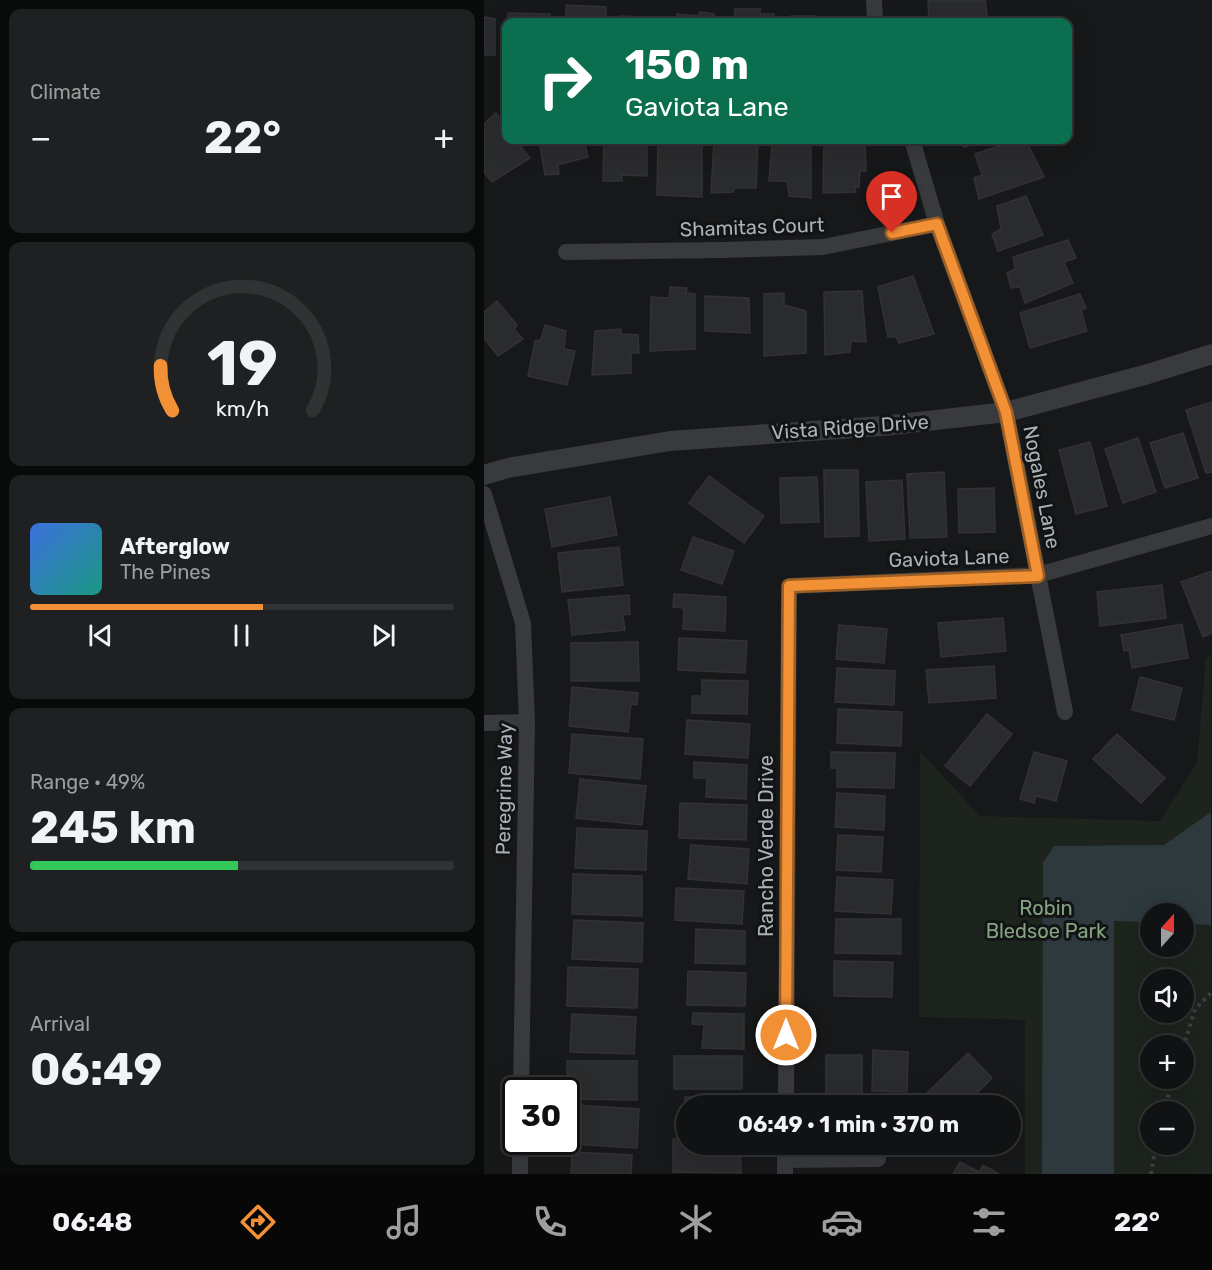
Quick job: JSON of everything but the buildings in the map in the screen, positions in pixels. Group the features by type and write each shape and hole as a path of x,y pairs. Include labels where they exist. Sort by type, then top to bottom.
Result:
{"street":[{"path":"874,0 875,18"},
{"name":"Nogales Lane","path":"913,144 937,224 1006,412 1065,712"},
{"name":"Shamitas Court","path":"566,252 823,247 937,224"},
{"name":"Vista Ridge Drive","path":"484,475 508,468 670,441 883,426 1006,412 1148,374 1212,354"},
{"name":"Peregrine Way","path":"484,494 523,623 527,722 521,1077"},
{"name":"Gaviota Lane","path":"789,586 1038,576 1212,526"},
{"name":"Rancho Verde Drive","path":"786,1095 789,586"},
{"path":"484,723 527,722"},
{"path":"520,1155 520,1174"},
{"path":"785,1159 878,1159"}],"path":[{"path":"1187,1035 1195,1009 1212,992"},
{"path":"1151,1174 1154,1155"}],"green space":[{"name":"Robin Bledsoe Park","path":"1211,655 1211,1174 1025,1174 1025,1020 919,1017 920,751 980,816 1160,821 1197,762 1206,658"}],"shaded area":[{"path":"1211,812 1211,925 1194,924 1194,903 1140,903 1140,922 1114,921 1114,1174 1042,1174 1043,863 1054,846 1164,845"}],"route":[{"path":"786,1035 789,586 1038,576 1006,412 937,224 892,233"}]}
